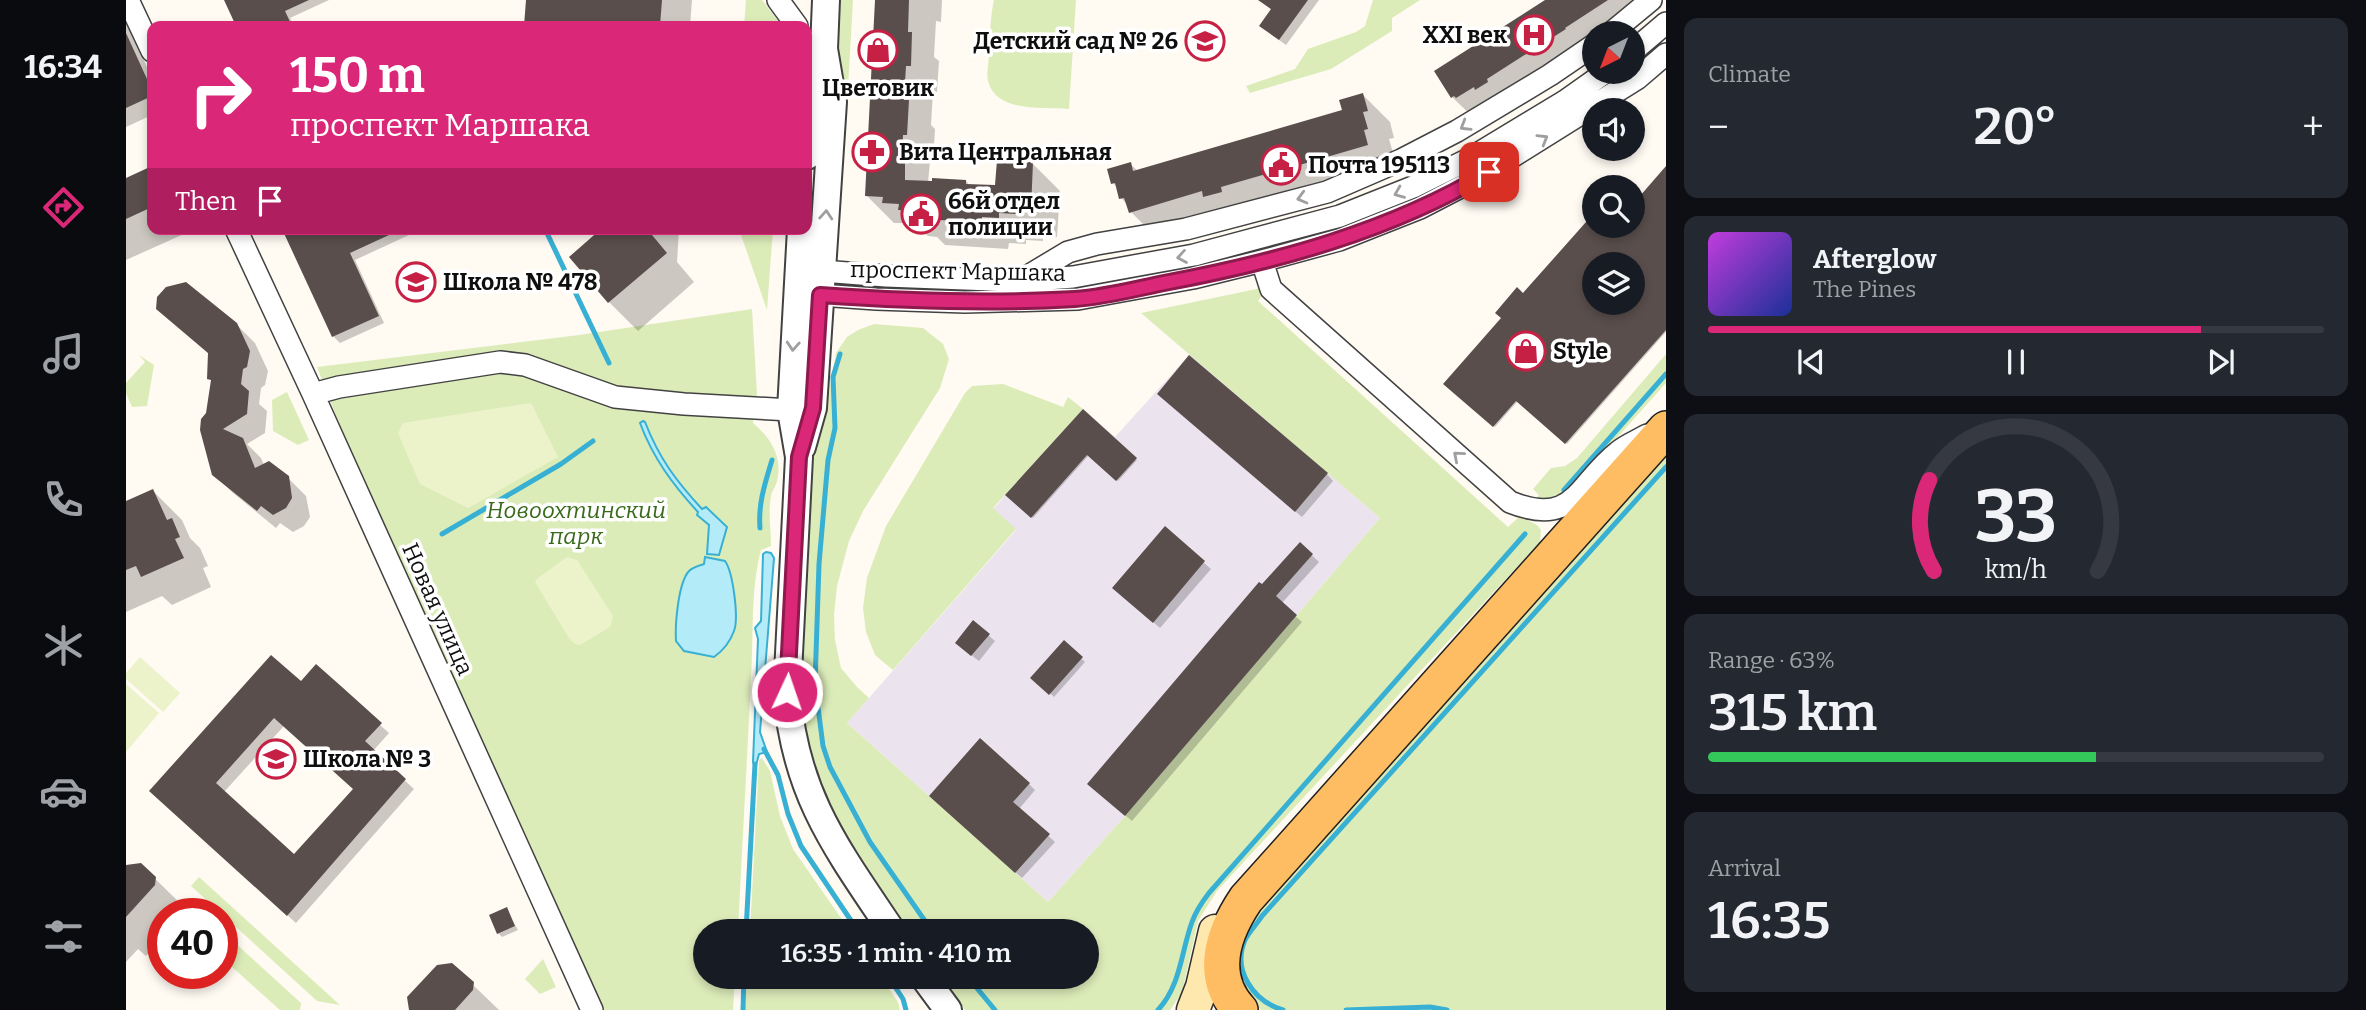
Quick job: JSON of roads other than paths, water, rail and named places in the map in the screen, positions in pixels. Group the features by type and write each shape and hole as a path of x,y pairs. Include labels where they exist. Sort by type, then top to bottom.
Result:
{"main road":[{"path":"1193,1010 1202,987 1213,935 1224,911 1238,891 1660,426"},
{"path":"1240,1010 1231,1000 1222,979 1222,953 1234,916 1246,899 1660,426"}],"street":[{"path":"128,0 147,40"},
{"path":"778,0 793,21"},
{"path":"812,96 817,78 815,46 826,0"},
{"path":"1626,21 1651,0"},
{"path":"1645,41 1666,23"},
{"path":"799,457 813,408 813,283 833,102 815,46"},
{"path":"1021,281 1068,252 1186,229 1327,192 1401,160 1457,131 1582,53"},
{"name":"проспект Маршака","path":"813,283 965,302 1078,299 1193,278 1262,261 1339,240 1420,208 1574,120 1638,78 1666,54"},
{"name":"проспект Маршака","path":"813,283 886,276 1021,281 1073,277 1194,255 1340,216 1413,187 1469,159 1589,84"},
{"name":"Новая улица","path":"239,235 592,1010"},
{"path":"802,235 813,283 793,353 791,410 799,457 787,692 793,742 802,777 829,835 884,919"},
{"path":"1262,261 1272,289 1510,502 1528,509 1549,510 1575,499 1617,452 1660,426"},
{"path":"313,394 339,387 500,362 525,365 615,397 791,410"},
{"path":"928,989 934,1010"},
{"path":"932,989 948,1010"}],"water":[{"path":"643,421 662,458 684,489 702,509 706,507 727,527 719,555 707,554 709,525 697,515 698,512 664,470 645,436 640,423"},
{"path":"771,553 774,558 760,732 767,752 759,754 755,769 753,762 758,639 755,628 761,621 763,554"},
{"path":"705,557 725,561 733,585 735,606 732,635 724,649 714,657 684,651 676,641 682,585 689,571 704,564"}],"waterway":[{"path":"548,235 609,363"},
{"path":"840,354 833,377 835,428 828,460 819,564 815,684 823,746 830,767 870,842 924,919"},
{"path":"1564,490 1666,374"},
{"path":"442,534 561,464 593,441"},
{"path":"760,528 761,502 772,460"},
{"path":"1283,1010 1272,1006 1254,992 1243,973 1242,951 1249,934 1262,916 1666,467"},
{"path":"1158,1010 1166,1000 1180,968 1192,922 1209,893 1525,534"},
{"path":"764,749 778,775 788,814 801,846 850,919"},
{"path":"747,919 755,764"},
{"path":"743,1010 744,989"},
{"path":"896,989 906,1010"},
{"path":"978,989 995,1010"},
{"path":"1346,1010 1430,1007 1447,1010"}],"place":[{"name":"XXI век","path":"1534,35"},
{"name":"Детский сад № 26","path":"1205,41"},
{"name":"Цветовик","path":"878,50"},
{"name":"Вита Центральная","path":"872,152"},
{"name":"Почта 195113","path":"1281,165"},
{"name":"66й отдел полиции","path":"921,214"},
{"name":"Школа № 478","path":"416,282"},
{"name":"Style","path":"1526,351"},
{"name":"Школа № 3","path":"276,759"}],"park label":[{"name":"Новоохтинский парк","path":"576,523"}]}
